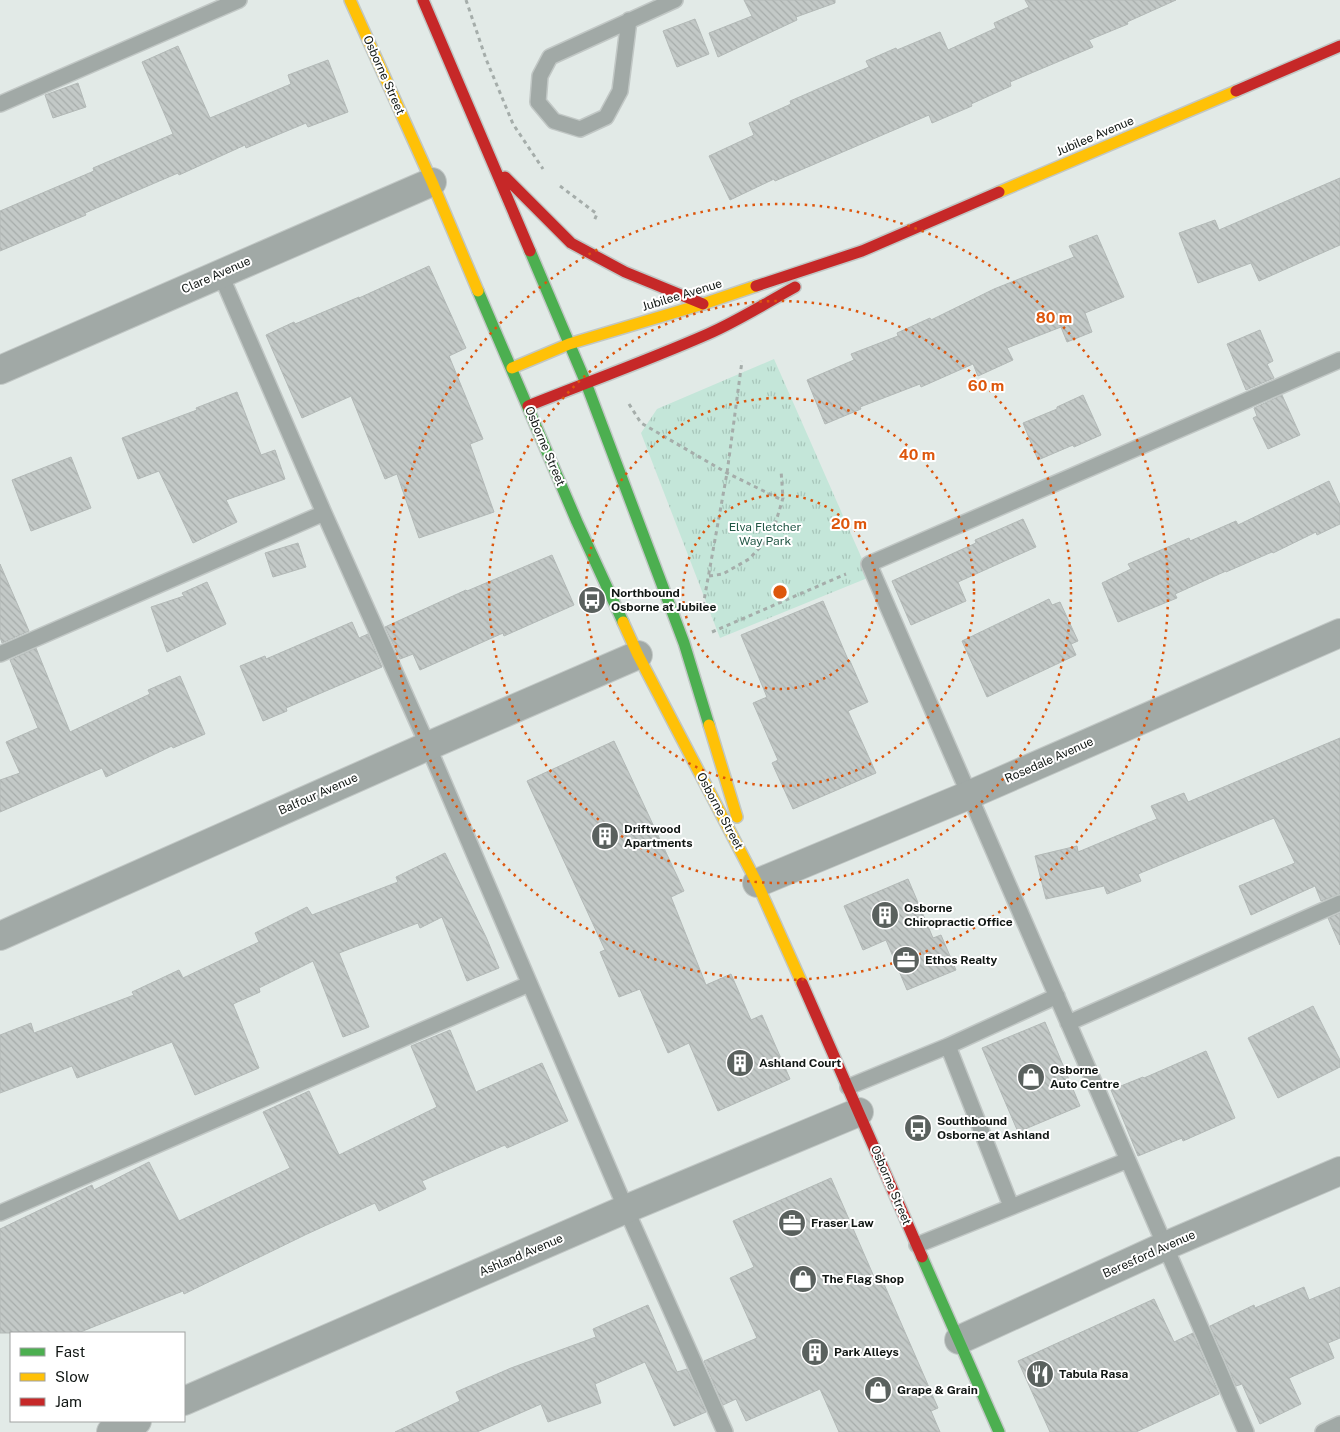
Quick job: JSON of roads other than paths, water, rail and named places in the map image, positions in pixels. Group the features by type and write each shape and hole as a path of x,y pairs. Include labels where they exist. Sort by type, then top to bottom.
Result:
{"main road":[{"name":"Osborne Street","path":"350,0 432,182 577,522 638,655 757,884 999,1432"},
{"name":"Osborne Street","path":"423,0 586,383 684,644 757,884"},
{"name":"Jubilee Avenue","path":"512,368 570,344 703,304 862,251 1340,46"},
{"path":"496,169 571,243 625,272 703,304"},
{"name":"Jubilee Avenue","path":"528,406 610,375 710,333 862,251"}],"street":[{"name":"Osborne Street","path":"437,0 454,71"},
{"name":"Clare Avenue","path":"0,370 432,182"},
{"name":"Rosedale Avenue","path":"757,884 969,795 1340,633"},
{"name":"Balfour Avenue","path":"0,936 638,655"},
{"name":"Ashland Avenue","path":"185,1401 626,1209 859,1112"},
{"name":"Beresford Avenue","path":"959,1340 1165,1246 1340,1171"},
{"path":"111,1432 135,1422"}],"lane":[{"path":"0,104 239,0"},
{"path":"629,20 620,91 606,117 580,129 554,121 538,102 540,76 550,57 629,20 675,0"},
{"path":"220,273 428,746 626,1209 725,1432"},
{"path":"1246,1432 869,564 1340,360"},
{"path":"0,654 324,513"},
{"path":"1068,1023 1340,904"},
{"path":"0,1213 529,984"},
{"path":"848,1087 948,1046 1057,996"},
{"path":"948,1046 1011,1206"},
{"path":"917,1245 1128,1160"},
{"path":"1323,1432 1340,1424"}],"place":[{"name":"Northbound Osborne at Jubilee","path":"592,600"},
{"name":"Driftwood Apartments","path":"605,836"},
{"name":"Osborne Chiropractic Office","path":"885,915"},
{"name":"Ethos Realty","path":"906,960"},
{"name":"Ashland Court","path":"740,1063"},
{"name":"Osborne Auto Centre","path":"1031,1077"},
{"name":"Southbound Osborne at Ashland","path":"918,1128"},
{"name":"Fraser Law","path":"792,1223"},
{"name":"The Flag Shop","path":"803,1279"},
{"name":"Park Alleys","path":"815,1352"},
{"name":"Tabula Rasa","path":"1040,1374"},
{"name":"Grape & Grain","path":"878,1390"}],"park label":[{"name":"Elva Fletcher Way Park","path":"765,534"}]}
